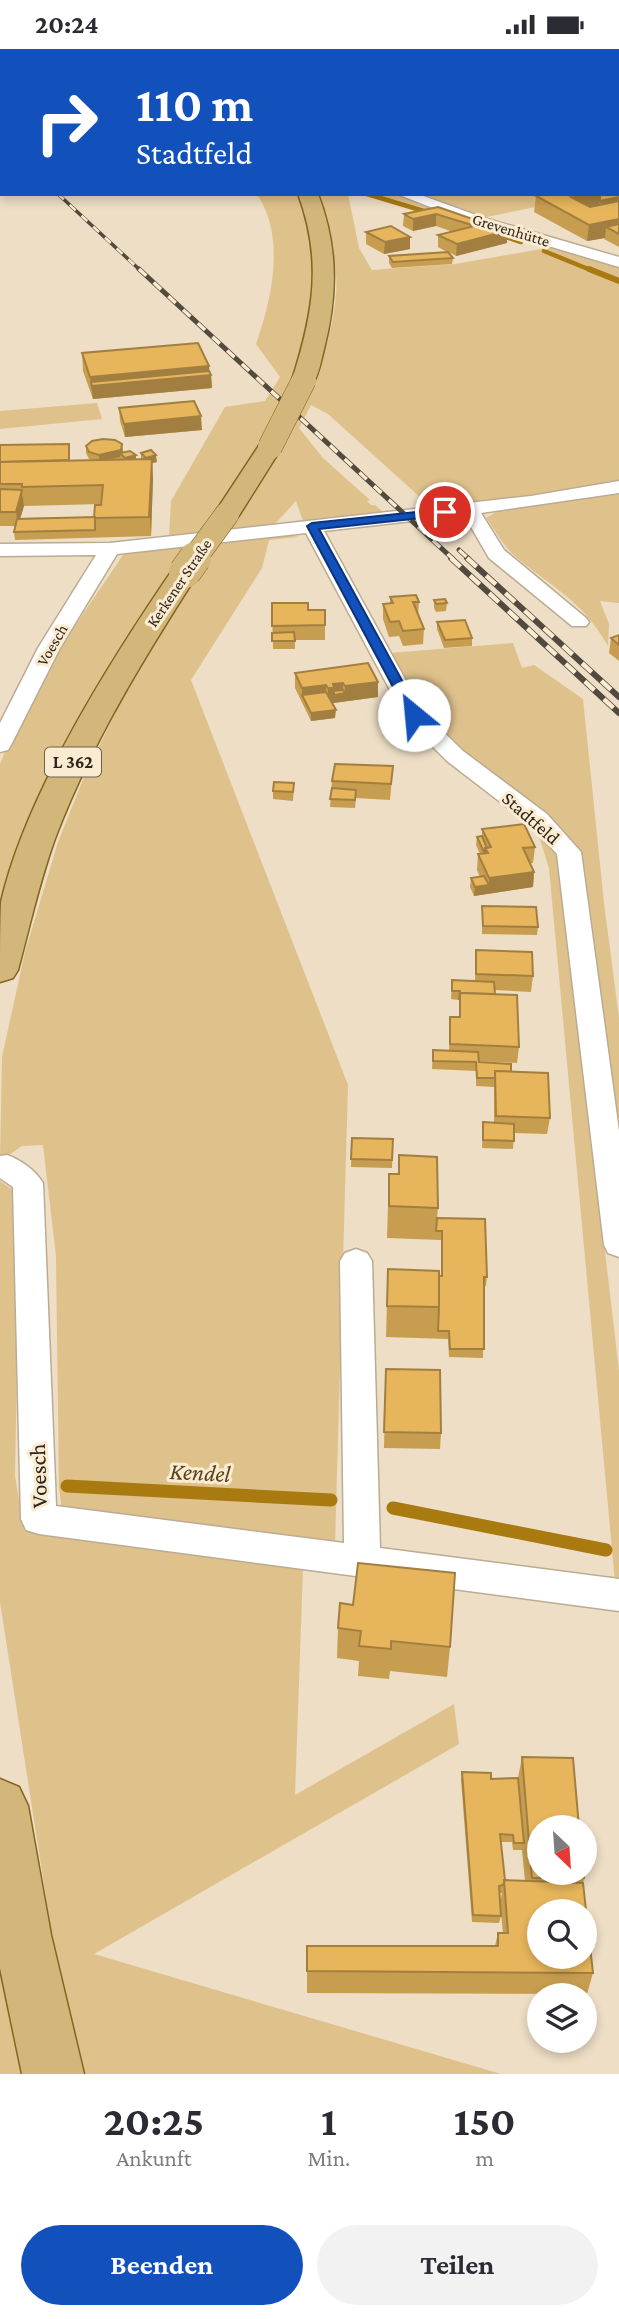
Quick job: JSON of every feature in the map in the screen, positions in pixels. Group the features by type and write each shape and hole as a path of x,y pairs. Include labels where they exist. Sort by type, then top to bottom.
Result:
{"main road":[{"name":"Kerkener Straße","path":"0,970 40,835 84,738 132,653 270,447 303,380 321,323 325,282 321,236 309,196"},
{"path":"0,1806 22,1935 53,2074"}],"street":[{"name":"Grevenhütte","path":"410,196 479,221 619,262"},
{"path":"0,550 110,549 470,510 619,487"},
{"path":"470,510 496,554 579,622"},
{"name":"Stadtfeld","path":"312,526 414,715 455,756 538,819 569,852 619,1245"},
{"name":"Voesch","path":"0,745 48,648 110,549"},
{"name":"Voesch","path":"0,1167 7,1166 28,1183 39,1519 619,1595"},
{"path":"356,1261 362,1561"}],"shaded area":[{"path":"258,196 297,196 310,241 313,287 307,331 294,375 275,416 251,457 199,534 169,538 171,501 225,407 265,401 280,377 256,344 267,307 273,268 274,249 266,211"},
{"path":"318,196 348,196 359,248 372,270 455,264 553,247 383,196 401,196 427,207 619,264 619,481 492,501 431,507 328,414 311,405 299,428 323,458 370,500 367,501 371,505 383,512 303,521 296,501 275,524 228,530 296,418 322,358 331,327 336,294 336,269"},
{"path":"418,196 590,196 481,218"},
{"path":"97,403 102,419 0,429 0,411"},
{"path":"619,492 619,603 600,601 609,624 608,646 588,617 512,553 486,518 498,511"},
{"path":"284,534 299,537 269,540 262,568 191,680 348,1085 335,1545 62,1510 59,1488 56,1256 43,1145 22,1146 0,1161 2,1057 25,952 58,842 84,777 132,679 199,572 173,568 124,647 26,845 0,927 0,764 13,732 64,642 123,555"},
{"path":"513,643 522,668 534,665 583,699 619,1018 619,1127 585,872 574,844 462,752 424,713 390,653"},
{"path":"537,830 555,845 560,867 619,1371 619,1581 615,1582 549,868"},
{"path":"0,1181 20,1195 15,1476 24,1531 303,1569 295,1795 454,1704 459,1744 94,1954 501,2074 85,2074 53,1942 0,1602"},
{"path":"0,1930 30,2074 0,2074"}],"building":[{"path":"536,196 575,196 571,197 590,207 619,201 619,219 589,225"},
{"path":"600,196 619,196 619,197 600,201"},
{"path":"438,207 507,231 457,244 438,235 475,226 436,214 413,219 404,214"},
{"path":"619,224 619,234 606,227"},
{"path":"391,226 410,237 385,242 366,232"},
{"path":"448,252 453,258 393,262 389,256"},
{"path":"198,343 209,366 90,377 82,353"},
{"path":"209,371 211,375 92,386 91,382"},
{"path":"194,401 201,416 124,424 119,408"},
{"path":"103,439 122,444 121,450 99,455 89,452 86,446 92,441"},
{"path":"69,444 69,460 0,462 0,445"},
{"path":"151,450 156,455 146,458 141,453"},
{"path":"130,451 136,455 125,458 120,453"},
{"path":"152,459 149,517 94,518 95,505 101,505 103,485 22,487 22,484 0,484 0,462"},
{"path":"0,489 22,490 16,512 0,512"},
{"path":"95,517 95,530 14,532 17,519"},
{"path":"416,595 419,602 413,602 424,629 403,631 399,621 390,622 383,604 393,603 390,597"},
{"path":"445,599 447,603 436,604 434,600"},
{"path":"272,603 308,603 308,610 325,610 325,625 272,626"},
{"path":"465,620 472,638 445,640 437,622"},
{"path":"294,632 295,641 272,641 272,633"},
{"path":"619,635 619,645 611,638"},
{"path":"368,663 378,682 345,686 343,683 333,684 334,688 328,688 326,685 302,688 295,673"},
{"path":"343,690 345,693 334,695 334,691"},
{"path":"326,692 336,710 311,713 302,695"},
{"path":"335,764 393,766 391,784 332,781"},
{"path":"274,782 294,783 293,792 273,791"},
{"path":"332,788 356,790 355,800 330,799"},
{"path":"524,824 535,847 523,848 534,872 489,878 478,854 488,853 485,848 491,847 482,829"},
{"path":"482,836 487,848 485,854 477,837"},
{"path":"484,876 489,885 475,887 471,878"},
{"path":"482,906 536,907 538,927 483,926"},
{"path":"476,950 532,952 533,976 476,974"},
{"path":"452,980 494,982 495,994 460,993 459,1000 460,991 452,991"},
{"path":"460,993 517,995 519,1047 450,1044 450,1017 460,1017"},
{"path":"433,1050 478,1052 479,1062 511,1064 511,1072 495,1071 495,1078 477,1078 476,1062 433,1061"},
{"path":"495,1071 548,1073 550,1118 496,1116"},
{"path":"483,1122 514,1124 514,1141 483,1140"},
{"path":"352,1138 393,1139 392,1160 351,1159"},
{"path":"399,1155 437,1157 438,1208 389,1206 389,1174 399,1174"},
{"path":"437,1218 485,1219 487,1277 484,1277 484,1349 450,1349 449,1331 438,1331 442,1231 436,1231"},
{"path":"388,1269 439,1271 439,1307 387,1306"},
{"path":"386,1369 440,1370 441,1433 384,1432"},
{"path":"358,1563 455,1573 450,1647 391,1641 391,1649 359,1646 361,1631 338,1628 340,1603 353,1605"},
{"path":"522,1757 573,1758 578,1815 527,1815 527,1818"},
{"path":"462,1772 491,1773 491,1779 518,1778 524,1843 514,1843 513,1835 500,1834 505,1880 503,1885 499,1886 501,1916 473,1915"},
{"path":"504,1880 527,1881 527,1885 583,1885 585,1899 527,1899 527,1969 593,1969 593,1973 307,1971 307,1946 498,1946 498,1933 508,1933"}],"waterway":[{"path":"374,196 427,212"},
{"path":"497,234 521,242"},
{"path":"544,251 593,271"},
{"path":"589,269 619,281"},
{"name":"Kendel","path":"67,1486 331,1500"},
{"name":"Kendel","path":"393,1508 606,1550"}],"railway":[{"path":"60,196 141,271"},
{"path":"139,269 453,559"},
{"path":"459,550 469,559"},
{"path":"451,558 619,713"},
{"path":"467,558 619,697"}],"route":[{"path":"414,715 312,526 445,512"}]}
